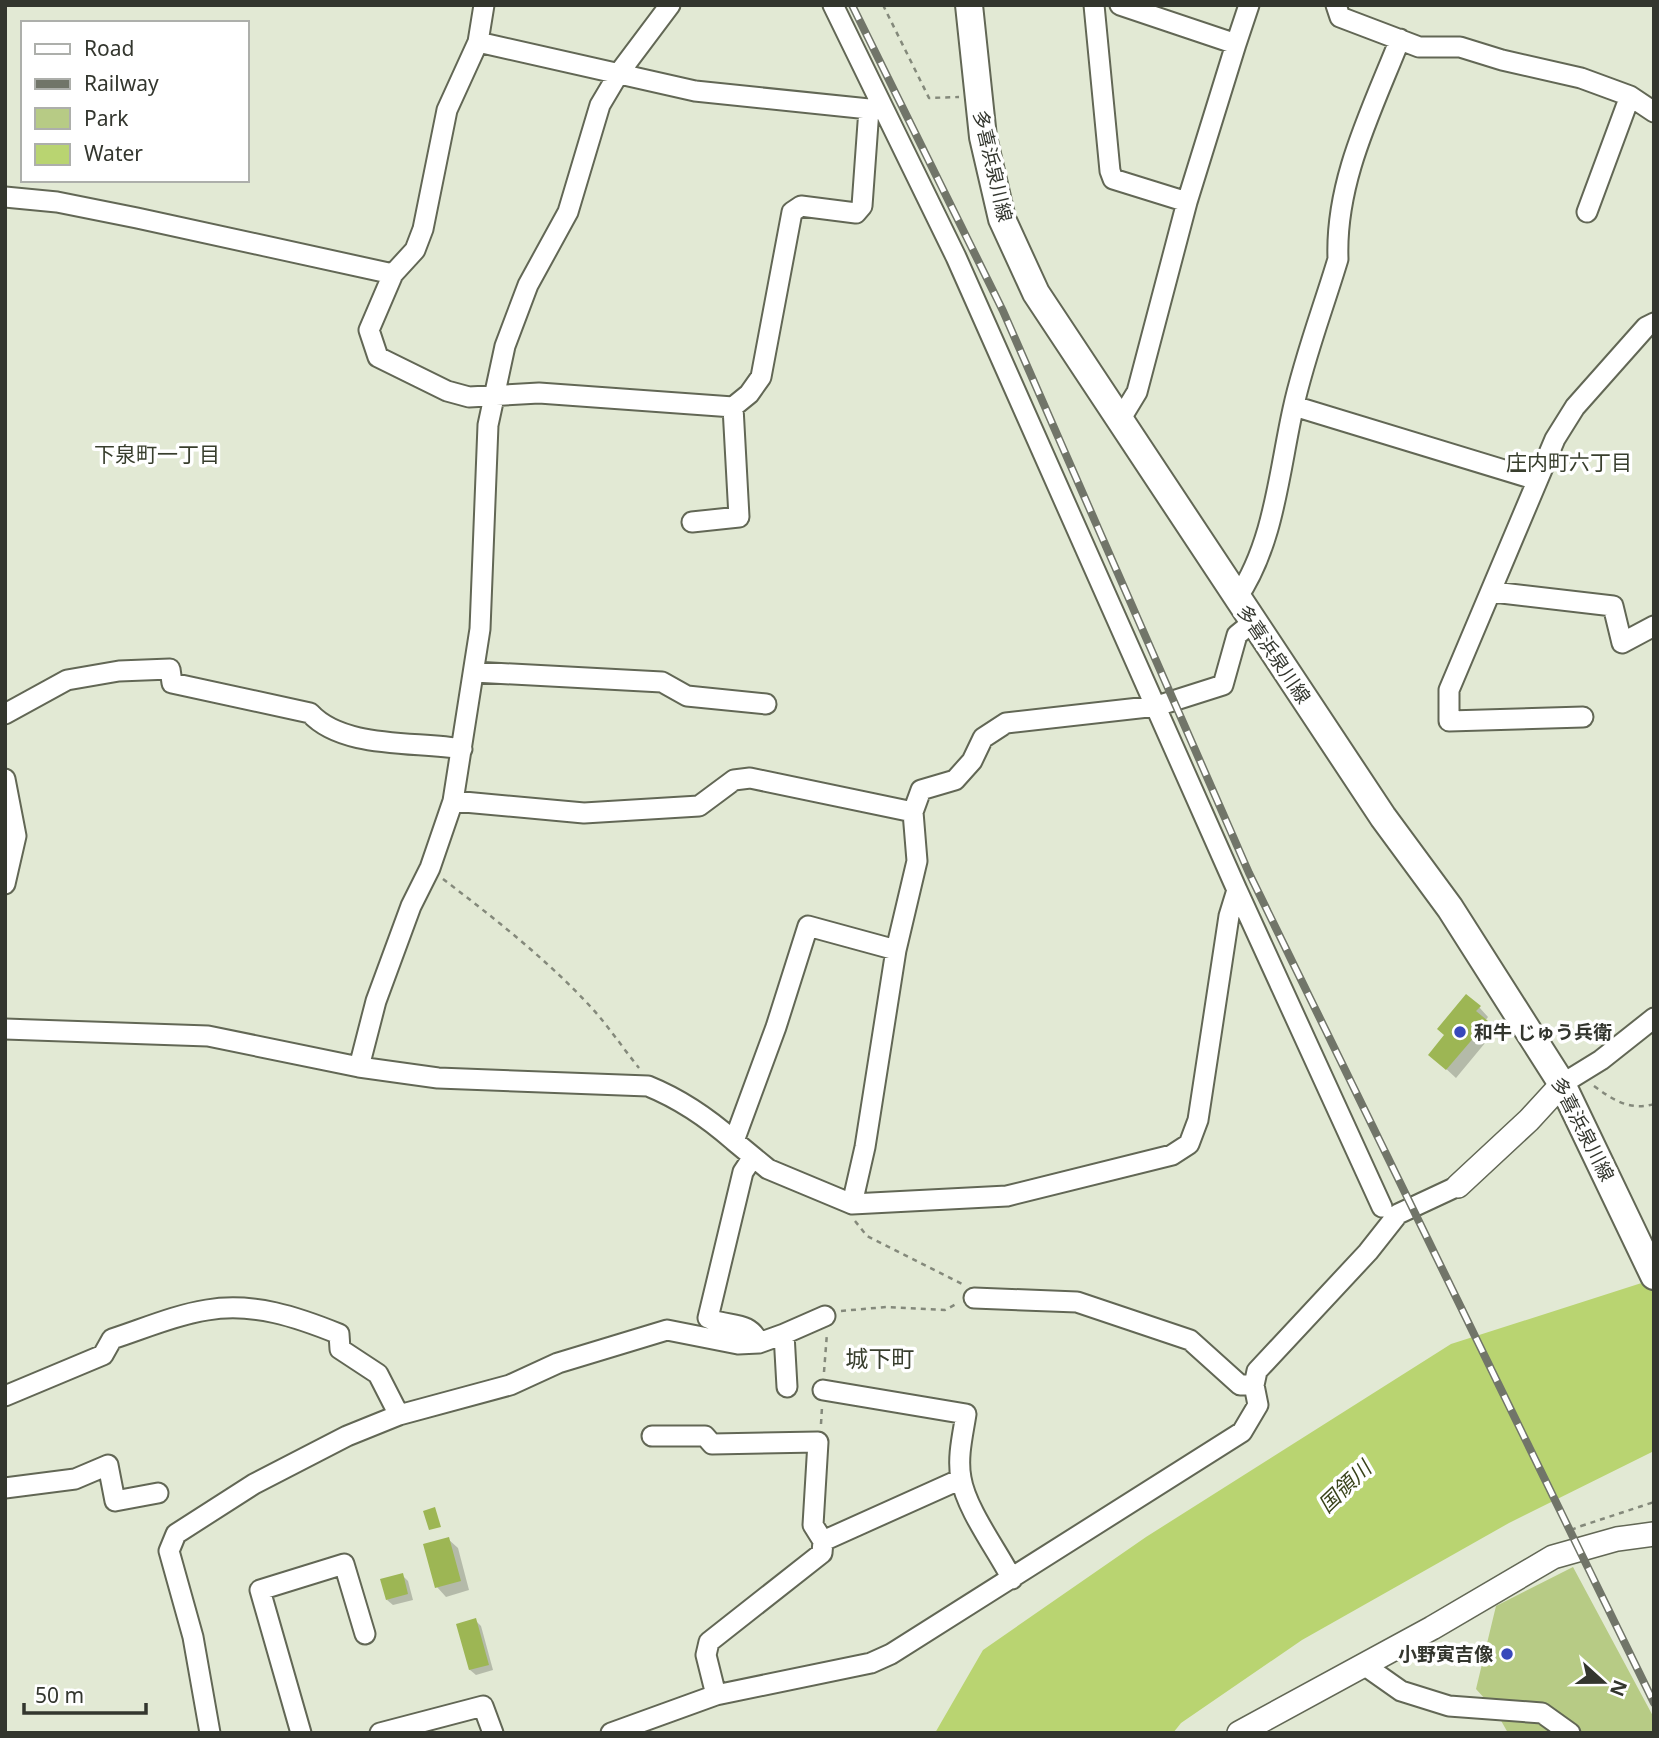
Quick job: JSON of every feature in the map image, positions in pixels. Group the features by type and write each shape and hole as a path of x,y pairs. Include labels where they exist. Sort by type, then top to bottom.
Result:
{"main road":[{"name":"多喜浜泉川線","path":"969,5 983,137 1002,219 1036,293 1383,817 1572,1078 1579,1116 1654,1276"}],"street":[{"path":"484,5 478,43 447,110 423,229 415,250 393,274 369,330 378,358 447,391 469,397 539,393 733,407 749,394 761,377 792,212 801,206 856,213 862,206 878,110"},
{"path":"359,1068 380,989 411,906 430,868 453,801 480,629 486,457 492,397 505,346 528,285 568,212 600,105 619,74 670,5"},
{"path":"833,5 878,110 962,270 1381,1207"},
{"path":"1094,5 1110,171 1113,179 1187,202"},
{"path":"1120,5 1236,44"},
{"path":"1120,420 1136,392 1187,202 1249,5"},
{"path":"1335,5 1340,17 1419,47 1460,47 1502,60 1581,78 1652,106"},
{"path":"1237,598 1249,580 1260,551 1278,484 1294,406 1338,259 1337,235 1355,152 1400,39"},
{"path":"478,43 695,91 878,110"},
{"path":"1587,212 1630,96"},
{"path":"5,197 57,202 393,274"},
{"path":"1583,717 1449,721 1449,690 1493,592 1555,439 1575,407 1646,327 1654,323"},
{"path":"1294,406 1537,480"},
{"path":"692,522 739,517 733,407"},
{"path":"1493,592 1613,606 1622,643 1654,626"},
{"path":"852,1204 865,1147 896,950 917,861 913,812 921,790 955,780 972,761 983,738 1006,723 1157,706 1223,685 1237,635 1253,622"},
{"path":"5,714 66,680 119,671 170,669 172,683 310,713 321,725 349,737 462,749"},
{"path":"474,672 662,682 687,695 766,704"},
{"path":"453,801 583,813 699,806 734,779 750,778 913,812"},
{"path":"5,779 16,836 5,884"},
{"path":"5,1030 208,1036 359,1068 438,1077 648,1086 712,1122 768,1169 852,1204 1007,1196 1171,1155 1189,1144 1198,1120 1228,916 1237,890"},
{"path":"734,1141 776,1027 808,926 896,950"},
{"path":"611,1733 716,1695 871,1663 1013,1579 1242,1432 1258,1405 1254,1385 1257,1371 1368,1252 1398,1214 1458,1186 1572,1078 1654,1018"},
{"path":"753,1157 743,1172 708,1318 719,1323 745,1325 755,1333 759,1343"},
{"path":"974,1298 1077,1301 1190,1340 1240,1385 1254,1385"},
{"path":"5,1396 103,1355 113,1339 207,1309 266,1311 290,1314 339,1334 340,1349 378,1374 399,1415"},
{"path":"210,1733 193,1637 169,1551 176,1534 254,1483 347,1436 399,1415 510,1385 558,1363 667,1330 738,1344 759,1343 825,1316"},
{"path":"784,1334 787,1387"},
{"path":"822,1390 966,1414 960,1459 961,1479 968,1499 1013,1579"},
{"path":"652,1436 705,1436 712,1444 818,1442 813,1525 823,1541 822,1553 709,1642 706,1655 716,1695"},
{"path":"5,1488 75,1479 108,1465 115,1500 158,1493"},
{"path":"823,1541 961,1479"},
{"path":"1239,1733 1553,1557 1617,1539 1654,1534"},
{"path":"301,1733 260,1590 344,1564 365,1634"},
{"path":"1364,1665 1401,1691 1449,1706 1542,1713 1570,1733"},
{"path":"380,1733 483,1706 493,1733"}],"path":[{"path":"883,5 929,98 978,97"},
{"path":"430,868 496,918 540,960 558,973 591,1007 645,1076 648,1086"},
{"path":"1572,1078 1591,1084 1623,1104 1639,1108 1654,1104"},
{"path":"825,1316 863,1308 945,1310 974,1298 967,1287 949,1276 867,1236 856,1225 852,1204"}],"green space":[{"path":"1573,1567 1654,1718 1654,1733 1508,1733 1495,1710 1476,1689 1496,1606"}],"water":[{"name":"国領川","path":"1654,1279 1654,1451 1509,1523 1302,1640 1181,1723 1173,1733 935,1733 983,1650 1146,1537 1451,1344"}],"building":[{"name":"和牛 じゅう兵衛","path":"1466,994 1481,1006 1476,1011 1488,1021 1446,1070 1428,1055 1444,1035 1437,1029"},
{"path":"435,1507 441,1527 429,1530 423,1511"},
{"path":"449,1537 461,1581 435,1588 423,1544"},
{"path":"403,1573 408,1594 386,1600 380,1579"},
{"path":"476,1618 489,1665 469,1670 456,1624"}],"railway":[{"path":"852,5 1003,311 1249,873 1654,1703"}],"place":[{"name":"和牛 じゅう兵衛","path":"1460,1032"},
{"name":"小野寅吉像","path":"1507,1654"}],"district":[{"name":"下泉町一丁目","path":"157,455"},
{"name":"庄内町六丁目","path":"1569,463"},
{"name":"城下町","path":"880,1359"}]}
